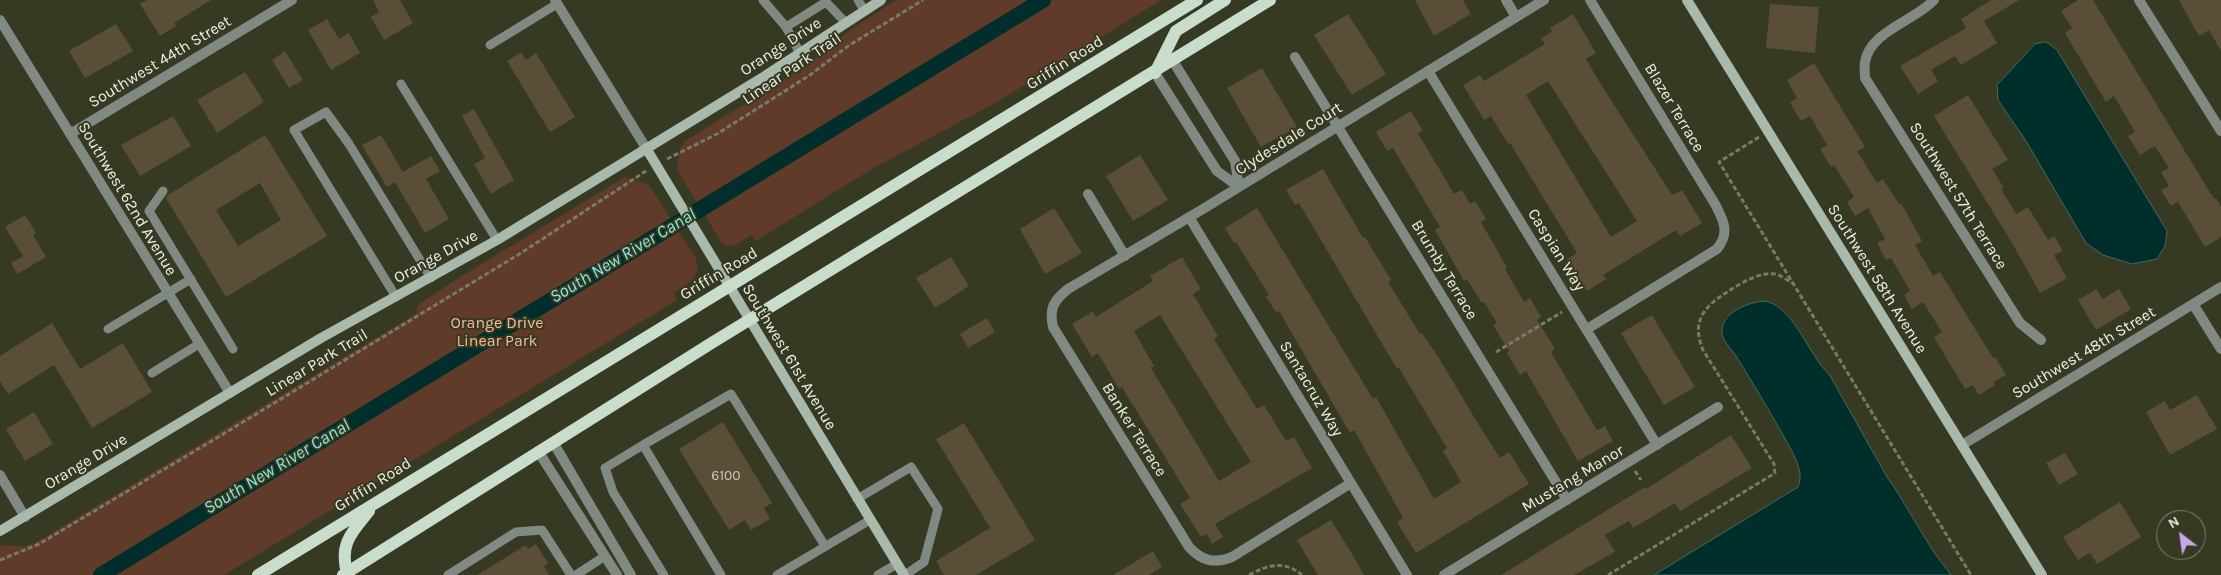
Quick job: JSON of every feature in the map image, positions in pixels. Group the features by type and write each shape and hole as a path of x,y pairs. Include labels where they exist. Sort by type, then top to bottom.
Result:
{"main road":[{"name":"Griffin Road","path":"258,575 1197,0"},
{"path":"1154,72 1176,31 1225,0"},
{"path":"375,503 351,533 344,547 343,560 346,574 538,451 1270,0"}],"street":[{"name":"Southwest 44th Street","path":"70,134 292,0"},
{"name":"Orange Drive","path":"0,531 321,338 497,240 800,53 881,0"},
{"path":"1506,0 1516,17"},
{"name":"Clydesdale Court","path":"1054,305 1058,297 1068,289 1239,187 1544,0"},
{"name":"Blazer Terrace","path":"1587,329 1717,249 1726,234 1725,225 1715,204 1590,0"},
{"name":"Southwest 58th Avenue","path":"1687,0 2042,575"},
{"name":"Southwest 57th Terrace","path":"1934,0 1927,7 1877,38 1865,60 1865,78 2020,323 2041,340"},
{"path":"2140,0 2221,131"},
{"name":"Southwest 61st Avenue","path":"556,2 904,575"},
{"name":"Southwest 62nd Avenue","path":"0,20 167,294 230,393"},
{"name":"Brumby Terrace","path":"1295,57 1566,500"},
{"path":"1173,61 1235,161 1239,187"},
{"name":"Caspian Way","path":"1428,71 1657,445"},
{"path":"1154,72 1217,170 1239,187"},
{"path":"1088,194 1125,256"},
{"name":"Santacruz Way","path":"1189,217 1408,575"},
{"name":"Southwest 48th Street","path":"1962,445 2221,287"},
{"path":"2194,304 2221,349"},
{"name":"Banker Terrace","path":"1054,305 1050,315 1053,327 1189,547 1198,557 1221,561 1232,557 1350,483"},
{"name":"Mustang Manor","path":"1444,575 1718,407"},
{"path":"553,442 631,575"},
{"path":"538,451 616,575"},
{"path":"0,475 25,516"}],"lane":[{"path":"763,0 786,27 800,53"},
{"path":"858,0 864,10"},
{"path":"490,45 556,2"},
{"path":"786,27 826,2 846,23"},
{"path":"401,84 497,240"},
{"path":"396,297 294,130 326,112 431,278"},
{"path":"164,191 149,211 233,349"},
{"path":"108,329 191,279"},
{"path":"152,373 199,344"},
{"path":"664,575 613,492 605,468 731,394 825,546"},
{"path":"643,446 721,575"},
{"path":"857,499 911,466 938,509 924,562 904,575"},
{"path":"777,575 870,520"},
{"path":"448,575 516,532 542,530 571,575"},
{"path":"576,575 605,556"},
{"path":"878,575 897,564"}],"path":[{"name":"Linear Park Trail","path":"674,156 717,134 810,75 848,46 923,0"},
{"path":"1762,135 1719,162 1971,575"},
{"name":"Linear Park Trail","path":"0,560 39,544 211,442 521,253 588,211 640,175"},
{"path":"1496,352 1564,311"},
{"path":"1633,468 1641,480"},
{"path":"1249,575 1270,565 1281,564 1293,568 1302,575"}],"green space":[{"path":"896,0 1161,0 999,101 870,170 756,241 752,235 737,244 728,246 721,242 677,170 680,149 685,141 807,65 849,31"},
{"name":"Orange Drive Linear Park","path":"625,177 649,185 696,259 697,271 689,283 674,293 677,300 224,575 0,575 0,545 26,546 35,543 416,314 418,305 460,277"}],"water":[{"path":"2046,42 2057,50 2167,231 2165,246 2157,259 2132,264 2103,255 2086,243 2026,141 1998,100 1997,85 2035,44"},
{"path":"1763,301 1774,304 1792,320 1814,356 1829,374 1887,477 1933,551 1951,575 1654,575 1798,487 1800,474 1793,453 1722,334 1724,323 1732,313 1744,306"}],"building":[{"path":"147,0 211,0 174,23 176,26 160,36 140,4"},
{"path":"373,0 400,0 413,23 384,40 371,17 379,12"},
{"path":"1415,0 1463,0 1471,14 1434,36"},
{"path":"1991,0 2019,0 1984,21 1997,43 1961,65 1955,56 1931,70 1938,81 1918,94 1900,66 1966,28 1961,19"},
{"path":"2078,0 2093,0 2214,199 2216,198 2221,207 2221,237 2205,247 2178,202 2171,206 2161,190 2169,186 2161,172 2169,168 2155,146 2140,155 2128,136 2135,132 2114,96 2106,102 2065,33 2072,28 2061,11"},
{"path":"2179,0 2221,0 2221,51 2209,30 2199,36"},
{"path":"1770,4 1819,7 1815,53 1766,48"},
{"path":"1348,14 1386,74 1352,95 1314,35"},
{"path":"1573,14 1596,53 1586,59 1600,83 1672,195 1682,190 1702,223 1680,236 1676,230 1603,275 1606,279 1587,291 1567,259 1577,253 1510,143 1508,144 1491,116 1484,120 1463,85 1480,75 1484,81 1545,44 1541,38 1552,32 1550,28","holes":["1548,81 1637,221 1611,237 1526,95"]},
{"path":"327,19 339,39 349,33 360,53 331,70 308,30"},
{"path":"116,24 133,51 85,78 69,51"},
{"path":"285,51 303,80 289,88 272,60"},
{"path":"521,52 526,60 536,53 575,117 550,132 507,61"},
{"path":"1814,63 1865,147 1857,151 1877,183 1883,179 1899,204 1901,203 1922,241 1915,245 1933,276 1940,272 1993,358 1995,357 2006,375 1993,382 1995,385 1979,395 1973,385 1965,389 1934,337 1942,332 1923,302 1912,309 1904,295 1910,291 1891,258 1886,260 1877,243 1885,239 1868,208 1855,216 1847,202 1854,197 1834,165 1831,167 1820,149 1827,145 1810,116 1801,121 1790,103 1797,98 1787,80"},
{"path":"1262,68 1297,127 1261,147 1227,88"},
{"path":"245,72 264,102 217,133 197,100"},
{"path":"1968,95 2008,160 1992,169 2004,188 2001,189 2016,214 2028,207 2048,240 2054,236 2063,251 2054,255 2067,278 2040,293 2012,243 1934,116"},
{"path":"474,109 514,180 491,194 474,164 485,158 462,116"},
{"path":"1411,111 1423,131 1418,133 1454,194 1462,190 1470,204 1475,201 1486,219 1481,222 1507,268 1505,269 1524,302 1530,298 1541,317 1537,320 1555,349 1551,352 1597,430 1605,426 1613,441 1578,461 1526,371 1520,375 1507,353 1509,351 1493,325 1497,323 1484,302 1482,303 1467,279 1464,281 1435,230 1440,227 1393,148 1387,151 1376,132"},
{"path":"173,116 191,146 140,176 121,145"},
{"path":"265,135 327,236 226,297 166,198","holes":["260,183 281,220 238,246 216,210"]},
{"path":"381,135 403,172 431,156 440,171 426,179 449,219 425,233 395,182 387,187 362,145"},
{"path":"1140,155 1168,200 1133,221 1106,176"},
{"path":"1323,169 1363,238 1365,237 1391,280 1388,282 1420,334 1422,333 1439,358 1500,458 1509,452 1529,484 1416,553 1397,522 1403,518 1354,430 1350,433 1279,311 1276,312 1266,297 1269,295 1236,242 1234,243 1225,228 1257,208 1373,399 1376,397 1434,499 1461,482 1443,451 1447,448 1399,368 1397,369 1299,203 1295,205 1286,190"},
{"path":"1054,208 1082,253 1045,274 1020,229"},
{"path":"25,215 36,233 33,235 46,257 17,274 11,263 23,256 5,227"},
{"path":"951,257 969,286 935,308 916,278"},
{"path":"1182,257 1201,289 1193,294 1218,336 1214,339 1257,409 1264,405 1286,441 1294,437 1312,468 1215,524 1223,537 1212,544 1207,534 1201,537 1180,504 1190,498 1122,387 1119,389 1098,353 1092,357 1072,324 1093,311 1096,317 1153,281 1150,276","holes":["1160,315 1251,462 1219,481 1151,368 1154,366 1134,331"]},
{"path":"2096,289 2103,299 2119,289 2131,309 2096,330 2078,300"},
{"path":"1652,315 1695,387 1664,405 1621,333"},
{"path":"987,318 995,332 968,348 960,334"},
{"path":"52,323 80,369 123,343 152,392 92,428 54,365 8,394 0,381 0,356"},
{"path":"2197,395 2217,429 2170,455 2146,412 2165,401 2170,410"},
{"path":"34,412 53,444 25,461 6,429"},
{"path":"723,422 772,503 764,508 770,519 751,530 745,520 729,530 679,449"},
{"path":"964,423 1035,540 976,575 944,575 936,561 990,528 936,439"},
{"path":"1731,435 1752,468 1680,511 1675,503 1633,528 1629,521 1605,535 1615,552 1574,575 1501,575 1645,487 1646,489"},
{"path":"2065,453 2078,474 2059,485 2046,463"},
{"path":"2120,502 2141,537 2097,564 2090,553 2078,560 2063,537"},
{"path":"1331,520 1364,575 1318,575 1297,540"},
{"path":"536,544 548,563 544,566 549,575 477,575 526,545 528,549"},
{"path":"1153,551 1162,567 1149,575 1113,575"}],"waterway":[{"name":"South New River Canal","path":"101,575 1043,0"}]}
